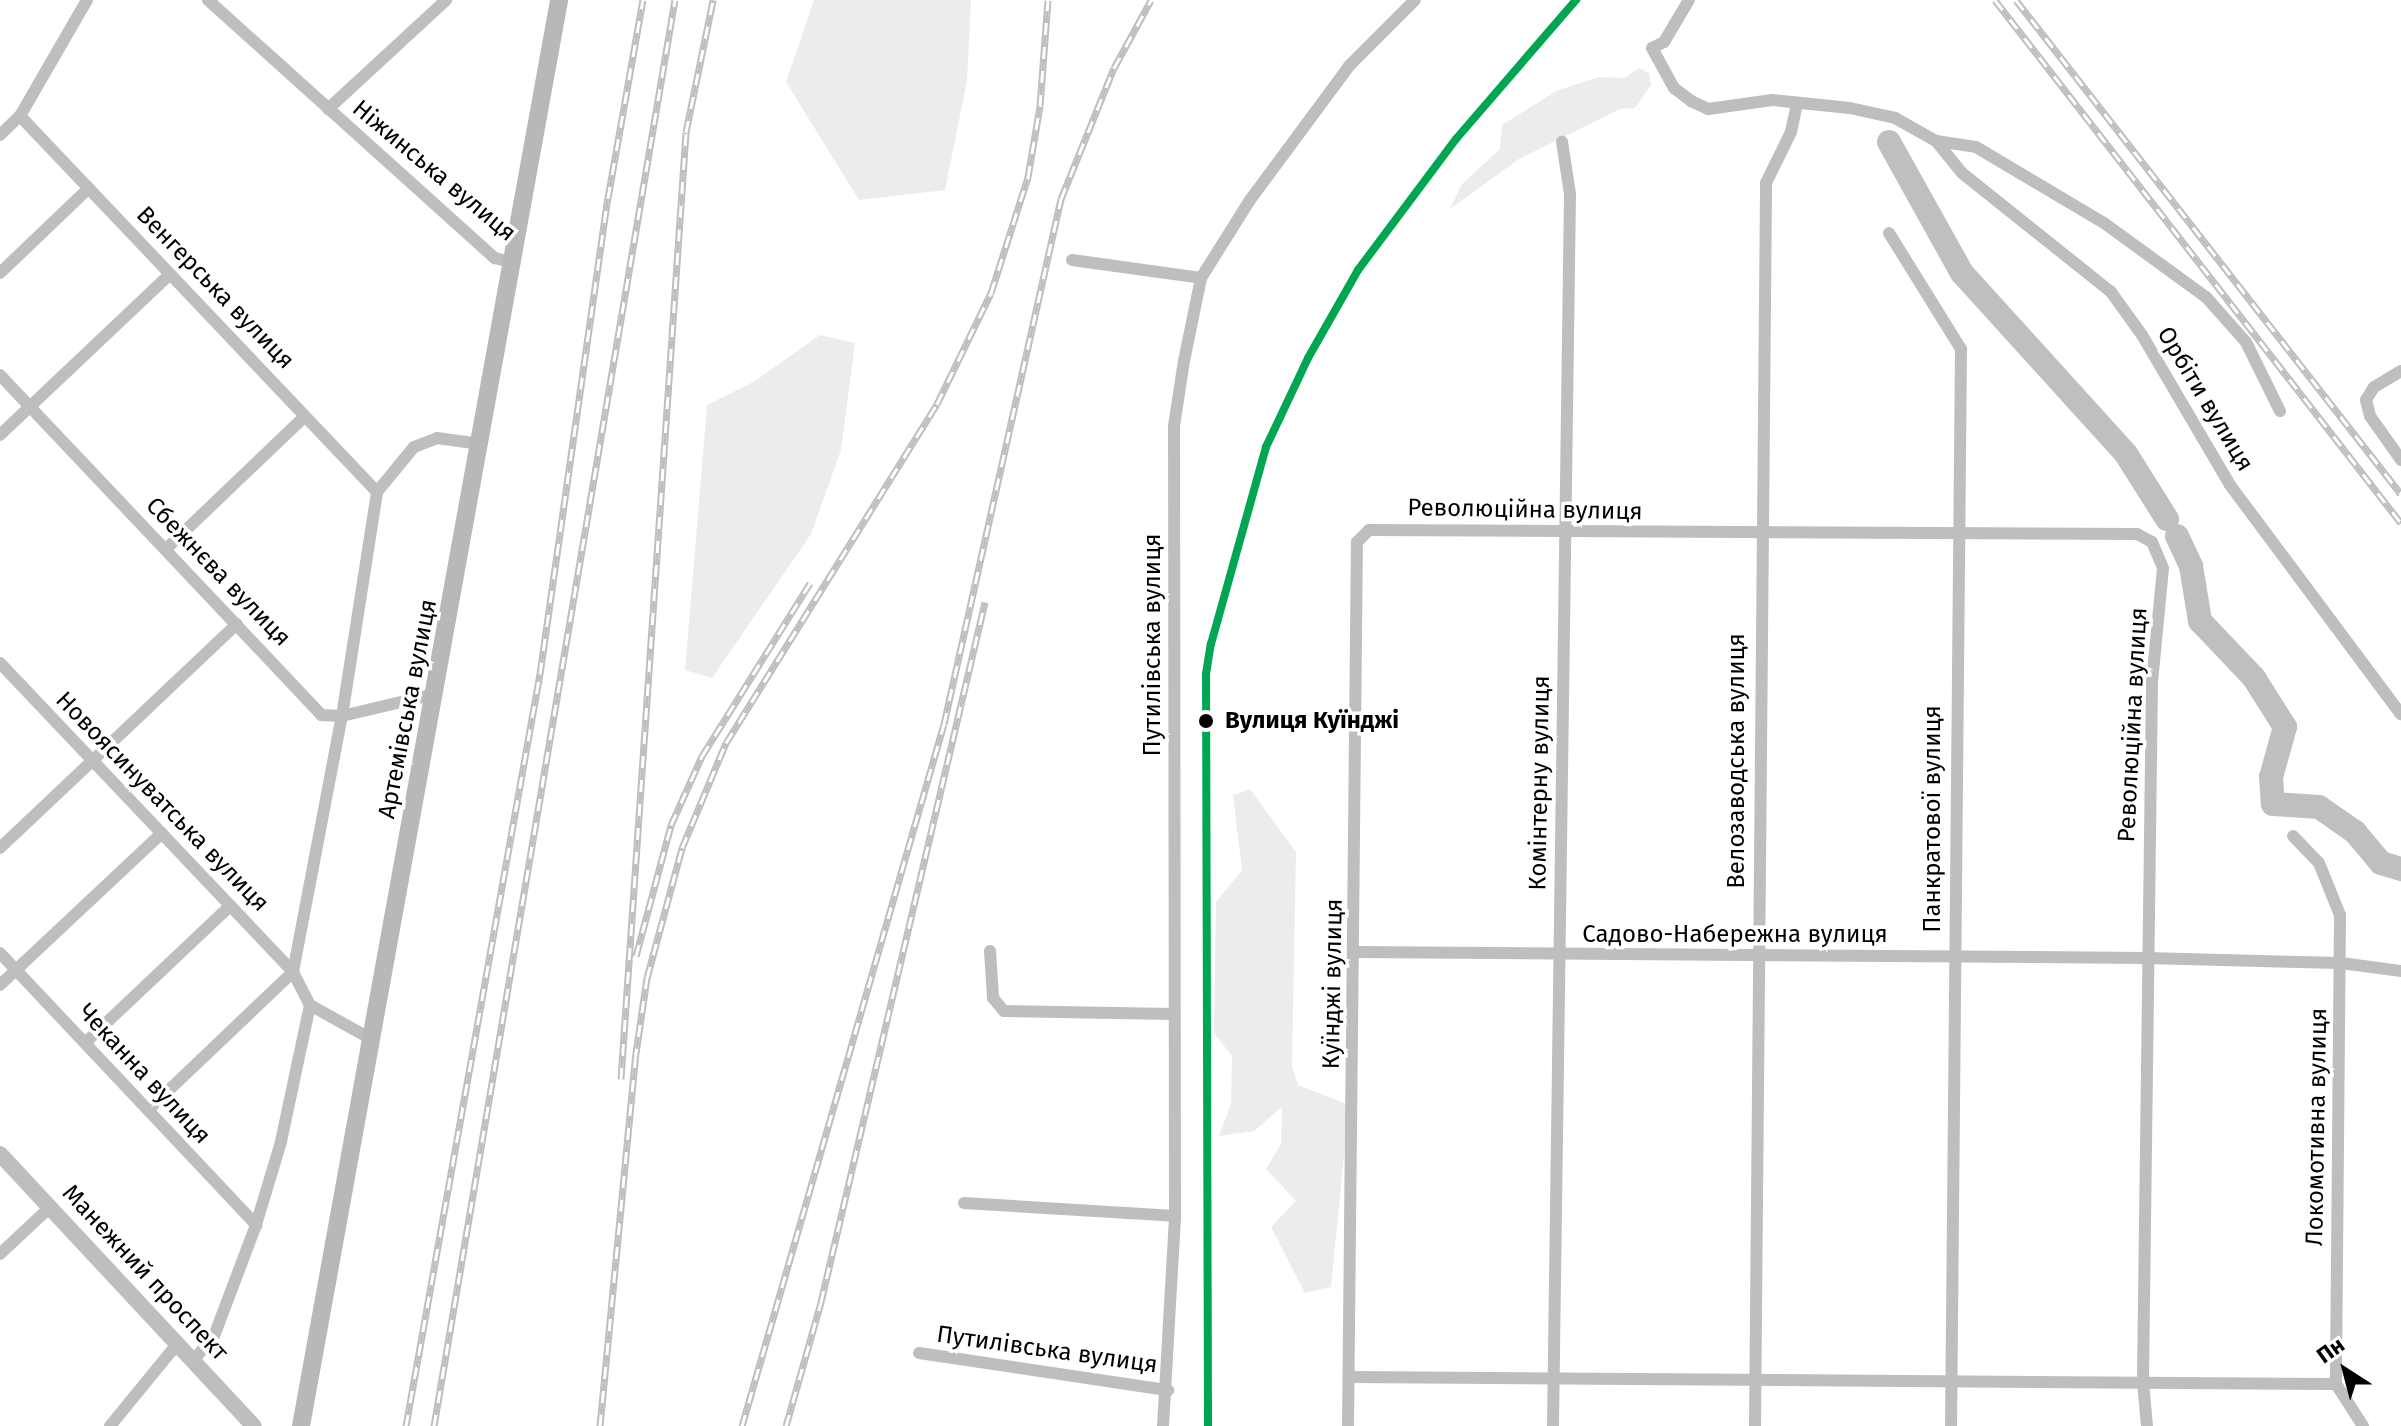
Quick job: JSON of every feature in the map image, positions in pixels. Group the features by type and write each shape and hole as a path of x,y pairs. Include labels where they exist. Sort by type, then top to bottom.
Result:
{"main road":[{"name":"Артемівська вулиця","path":"301,1426 514,263 559,0"}],"street":[{"path":"0,135 20,116 87,0"},
{"name":"Ніжинська вулиця","path":"208,0 495,258 514,263"},
{"name":"Ніжинська вулиця","path":"328,109 446,0"},
{"name":"Путилівська вулиця","path":"1163,1426 1168,1390 1175,1216 1174,426 1201,278 1311,112 1415,0"},
{"path":"1689,0 1664,42 1652,48 1674,88 1708,109 1772,100 1797,103 1895,118 1936,141 1976,147 2104,223 2206,297 2246,342 2280,411"},
{"name":"Велозаводська вулиця","path":"1755,1426 1760,532 1766,183 1791,132 1797,103"},
{"name":"Венгерська вулиця","path":"20,116 377,492"},
{"name":"Орбіти вулиця","path":"1936,141 1962,173 2111,292 2142,335 2230,485 2401,714"},
{"name":"Комінтерну вулиця","path":"1553,1426 1570,194 1562,142"},
{"path":"0,273 89,188"},
{"name":"Панкратової вулиця","path":"1889,233 1961,349 1956,534 1951,1426"},
{"path":"1072,260 1201,278"},
{"path":"0,435 170,274"},
{"path":"2401,371 2374,387 2366,400 2370,416 2401,460"},
{"name":"Сбежнєва вулиця","path":"0,375 321,715 342,716"},
{"path":"166,549 305,416"},
{"path":"148,1110 293,972 342,716 377,492 414,447 437,438 481,444"},
{"name":"Революційна вулиця","path":"1357,542 1369,530 1565,534 2137,534 2157,551 2163,568 2152,682 2143,1382 2147,1426"},
{"name":"Куїнджі вулиця","path":"1348,1426 1357,542"},
{"path":"0,848 237,624"},
{"name":"Новоясинуватська вулиця","path":"0,663 293,972"},
{"path":"342,716 435,694"},
{"path":"0,985 162,833"},
{"name":"Локомотивна вулиця","path":"2293,836 2319,863 2335,896 2341,963 2336,1384"},
{"path":"85,1043 230,906"},
{"path":"990,951 993,998 1004,1011 1173,1014"},
{"name":"Садово-Набережна вулиця","path":"1355,952 1955,959 2147,958 2341,963 2401,971"},
{"name":"Чеканна вулиця","path":"0,953 256,1225"},
{"path":"293,972 310,1005 371,1039"},
{"path":"194,1360 214,1336 256,1225 281,1142 310,1005"},
{"name":"Манежний проспект","path":"0,1154 254,1426"},
{"path":"964,1203 1175,1216"},
{"path":"0,1254 50,1207"},
{"path":"110,1426 178,1343"},
{"name":"Путилівська вулиця","path":"919,1353 1168,1390"},
{"path":"1349,1377 2336,1384 2363,1426"}],"shaded area":[{"path":"814,0 971,0 967,81 945,190 859,200 786,82"},
{"path":"1639,68 1649,73 1651,85 1635,108 1620,109 1519,159 1450,209 1462,184 1500,149 1502,125 1556,91 1599,77 1624,78"},
{"path":"820,335 855,343 841,450 811,534 712,678 685,670 707,405 755,381"},
{"path":"1250,789 1296,852 1292,1066 1298,1085 1349,1105 1331,1287 1305,1293 1271,1227 1296,1201 1266,1169 1281,1144 1282,1107 1254,1131 1219,1136 1231,1104 1232,1056 1214,1033 1216,902 1242,870 1233,795"}],"waterway":[{"path":"1889,142 1962,273 2126,454 2167,519"},
{"path":"2177,536 2191,566 2200,621 2254,678 2285,727 2271,777 2273,804 2319,807 2355,832 2381,863 2401,869"}],"railway":[{"path":"406,1426 540,674 608,198 643,0"},
{"path":"434,1426 675,0"},
{"path":"621,1079 686,132 713,0"},
{"path":"600,1426 635,1060 647,978 682,848 726,743 937,404 991,293 1028,177 1040,106 1048,0"},
{"path":"742,1426 944,724 1061,199 1114,68 1151,0"},
{"path":"1995,0 2401,523"},
{"path":"2016,0 2401,494"},
{"path":"636,956 671,825 702,756 810,583"},
{"path":"786,1426 821,1302 985,602"}],"transit line":[{"path":"1208,1426 1206,674 1211,644 1266,447 1308,358 1358,270 1456,139 1576,0"}],"place":[{"name":"Вулиця Куїнджі","path":"1206,721"}]}
